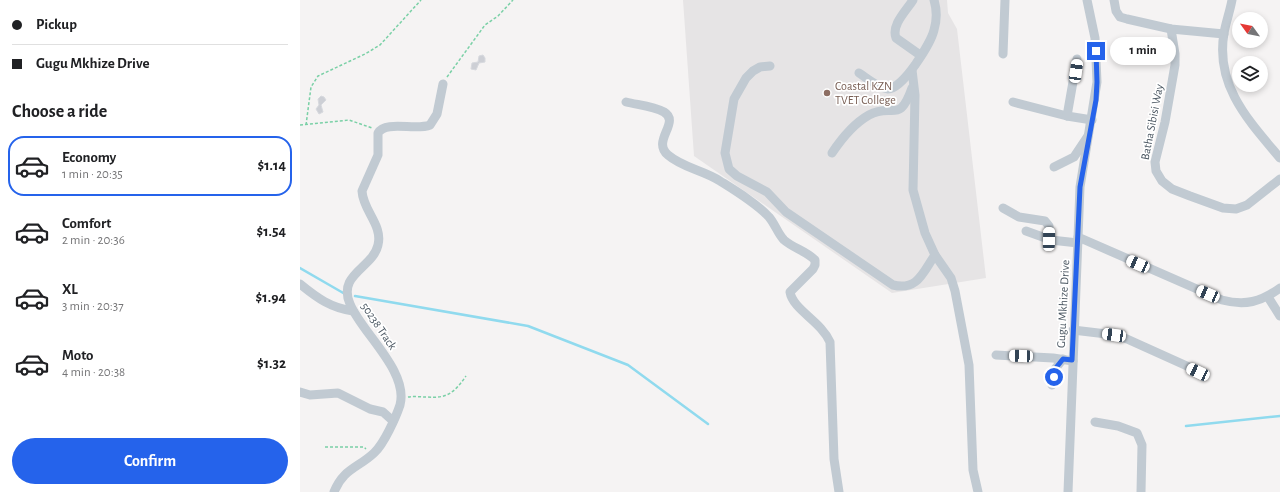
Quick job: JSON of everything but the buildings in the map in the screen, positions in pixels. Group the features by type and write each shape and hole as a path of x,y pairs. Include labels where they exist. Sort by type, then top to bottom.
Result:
{"street":[{"path":"913,0 895,27 894,34 896,38 920,55"},
{"path":"859,73 882,87 889,89 901,83 912,70 934,32 936,22 934,0"},
{"path":"1004,54 1006,0"},
{"name":"Gugu Mkhize Drive","path":"1068,492 1080,187 1097,82 1095,38 1087,0"},
{"path":"1114,0 1116,12 1120,17 1171,29 1224,34"},
{"path":"1232,0 1224,34 1225,65 1234,97 1248,120 1280,158"},
{"name":"Batha Sibisi Way","path":"1171,29 1175,54 1175,65 1165,122 1154,162 1156,171 1162,181 1172,189 1190,196 1223,208 1236,209 1246,205 1280,179"},
{"path":"1067,116 1077,59"},
{"path":"770,66 760,67 753,71 746,78 734,99 725,153 730,169 737,176 767,192 786,212 893,285 902,287 910,286 917,282 935,255"},
{"path":"912,70 914,83 913,190 922,226 935,255 951,278 969,365 974,470 978,492"},
{"path":"832,153 845,135 859,121 880,111 895,111 903,107 908,100 914,83"},
{"path":"378,133 386,127 426,127 433,123 437,114 443,84"},
{"path":"626,102 651,107 666,113 670,118 670,124 662,143 663,150 668,155 684,165 719,180 763,211 786,241 815,260 815,266 813,269 790,292 792,300 820,326 826,333 830,342 834,459 839,492"},
{"path":"1013,102 1067,116 1092,120"},
{"name":"50238 Track","path":"334,492 342,476 373,454 379,446 393,421 400,399 400,390 393,369 353,311 348,295 351,279 355,272 371,258 378,245 377,228 362,198 362,192 378,155 378,133"},
{"path":"1054,168 1074,157 1085,137 1089,135"},
{"path":"1003,208 1019,217 1044,221 1049,226 1049,239"},
{"path":"1026,231 1049,239 1078,240 1222,300 1245,304 1255,302 1268,297 1280,288"},
{"path":"300,284 322,302 342,310 353,311"},
{"path":"1268,297 1280,316"},
{"path":"1074,330 1114,335 1127,339 1198,372"},
{"path":"996,355 1072,360"},
{"path":"1052,385 1055,369 1063,359"},
{"path":"300,392 310,395 338,393 370,409 383,412 393,421"},
{"path":"1095,422 1118,426 1137,433 1142,446 1141,492"}],"path":[{"path":"306,124 311,87 318,76 365,54 380,45 421,0"},
{"path":"443,84 485,25 498,16 513,0"},
{"path":"300,125 349,120 365,124 378,133"},
{"path":"400,399 411,396 431,398 448,395 456,390 466,376"},
{"path":"325,447 364,447 373,454"}],"shaded area":[{"name":"Coastal KZN TVET College","path":"683,0 947,0 948,13 957,29 986,278 892,293 694,156"}],"waterway":[{"path":"300,268 345,294"},
{"path":"355,296 528,326 628,365 708,424"},
{"path":"1186,426 1280,416"}],"place":[{"name":"Coastal KZN TVET College","path":"827,93"}],"route":[{"path":"1054,377 1055,369 1063,359 1072,360 1080,187 1082,167 1096,100 1096,51"}]}
